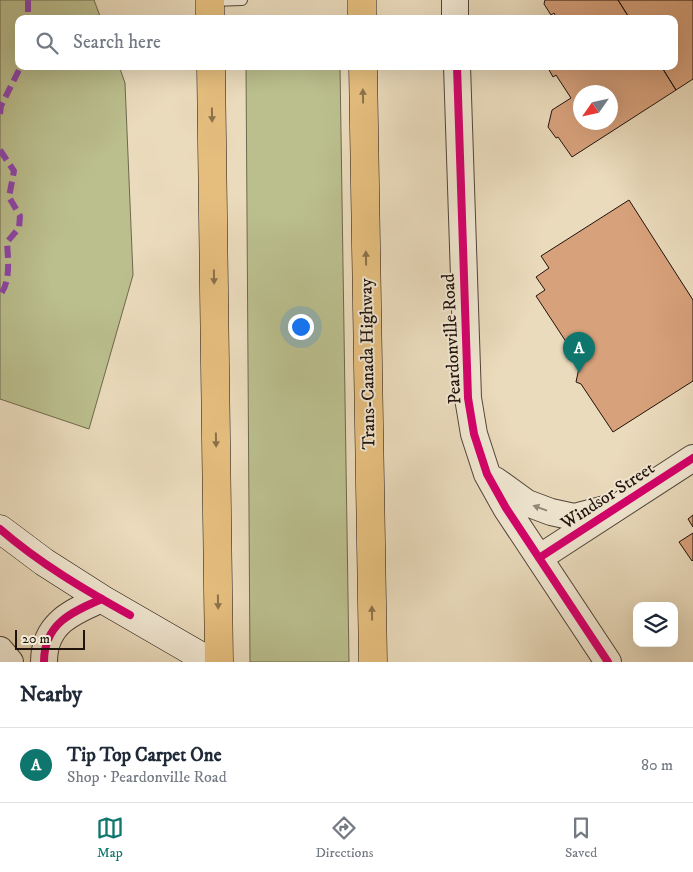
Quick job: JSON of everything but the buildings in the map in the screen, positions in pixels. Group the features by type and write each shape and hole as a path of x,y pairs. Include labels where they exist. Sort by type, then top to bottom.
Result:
{"highway":[{"path":"362,0 362,15"},
{"path":"211,70 219,662"},
{"name":"Trans-Canada Highway","path":"363,70 373,662"}],"main road":[{"path":"0,529 44,562 102,599 211,662"}],"street":[{"path":"454,0 455,15"},
{"name":"Peardonville Road","path":"457,70 468,398 474,434 487,474 506,508 608,662"},
{"name":"Windsor Street","path":"539,558 693,458"},
{"path":"487,474 527,503 551,512 574,517 620,505"},
{"path":"44,662 44,653 53,628 75,610 102,599"},
{"path":"0,650 10,662"}],"lane":[{"path":"210,6 242,0"}],"green space":[{"path":"0,0 94,0 100,15 15,15 15,70 120,70 125,83 133,275 89,429 0,399"},
{"path":"246,70 340,70 349,662 250,662"}],"marked path":[{"path":"28,0 28,15"},
{"path":"0,114 1,106 19,70"},
{"path":"0,150 14,171 9,197 20,216 19,228 7,242 7,277 4,289 0,295"}],"cycle path":[{"path":"457,70 468,398 474,434 487,474 506,508 608,662"},
{"path":"539,558 693,458"},
{"path":"0,529 30,553 63,575 130,615"},
{"path":"44,662 45,649 49,638 61,621 80,609 102,599"}],"place":[{"name":"Tip Top Carpet One","path":"579,373"}]}
